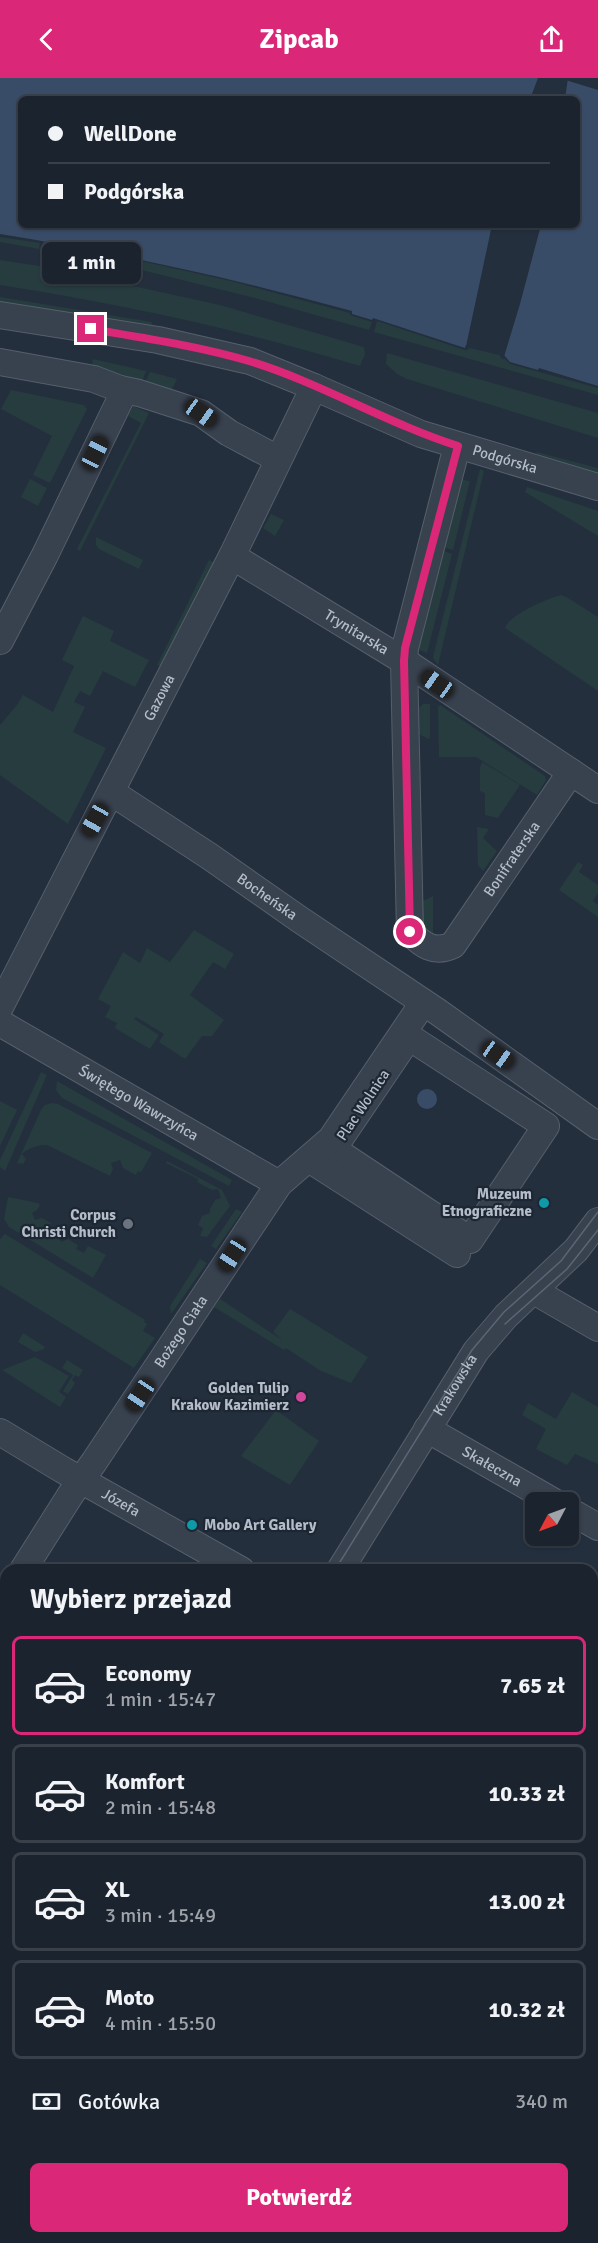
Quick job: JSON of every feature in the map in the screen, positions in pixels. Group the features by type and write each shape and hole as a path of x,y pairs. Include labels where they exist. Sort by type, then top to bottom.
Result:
{"street":[{"name":"Podgórska","path":"0,315 158,340 250,361 421,434 598,487"},
{"path":"0,362 94,379 201,413 229,433 278,459"},
{"name":"Gazowa","path":"0,1007 83,841 111,792 232,556 314,387"},
{"path":"0,641 113,415 120,400 120,389"},
{"path":"404,661 405,648 458,446"},
{"name":"Trynitarska","path":"232,556 404,661 598,790"},
{"name":"Bonifraterska","path":"404,661 410,932 422,945 442,949 453,945 570,772"},
{"name":"Bocheńska","path":"111,792 209,856 423,1003"},
{"path":"423,1003 598,1126"},
{"name":"Plac Wolnica","path":"309,1159 331,1139 423,1003"},
{"name":"Świętego Wawrzyńca","path":"0,1023 279,1184"},
{"name":"Plac Wolnica","path":"409,1036 546,1126 470,1240 333,1149 409,1036"},
{"path":"309,1159 457,1254"},
{"name":"Bożego Ciała","path":"27,1564 279,1184 309,1159"},
{"name":"Krakowska","path":"344,1564 476,1351 506,1316 576,1250 598,1221"},
{"path":"534,1291 598,1328"},
{"name":"Skałeczna","path":"427,1430 537,1492"},
{"name":"Józefa","path":"0,1432 231,1564"},
{"path":"579,1516 598,1527"}],"green space":[{"path":"0,237 40,243 39,249 0,242"},
{"path":"118,256 231,281 350,313 350,315 372,322 369,330 255,298 117,264"},
{"path":"0,260 46,267 220,305 364,347 365,354 360,366 182,319 0,285"},
{"path":"0,297 152,322 151,330 0,305"},
{"path":"377,321 465,350 467,346 500,354 510,364 598,388 598,395 374,332"},
{"path":"387,353 598,413 598,438 407,379 386,364"},
{"path":"93,359 146,371 141,384 91,372"},
{"path":"150,372 177,379 169,395 144,385"},
{"path":"11,390 84,405 87,409 50,483 33,475 52,436 1,409"},
{"path":"133,406 149,413 80,551 77,549 141,423 128,416"},
{"path":"537,452 598,468 598,478 534,459"},
{"path":"480,469 484,471 438,665 433,658 434,653"},
{"path":"30,479 47,488 38,506 21,497"},
{"path":"459,479 470,481 453,550 442,547"},
{"path":"527,487 598,511 598,536 525,492"},
{"path":"271,514 284,520 275,536 263,528"},
{"path":"96,537 143,560 139,569 99,549 96,545"},
{"path":"441,550 452,554 427,653 416,649"},
{"path":"209,560 215,563 163,668 157,665"},
{"path":"561,595 598,617 598,691 505,628 521,612"},
{"path":"83,616 114,631 110,641 149,660 135,687 103,671 90,696 80,691 74,702 85,707 73,732 106,748 68,824 0,775 0,725 23,695 53,712 74,666 62,660"},
{"path":"423,704 430,704 430,738 428,739 414,731 415,711"},
{"path":"440,705 545,776 546,780 537,795 476,757 439,757 438,707"},
{"path":"482,762 520,785 498,818 485,815 485,793 480,791"},
{"path":"477,827 489,829 483,838 497,851 483,871 478,865"},
{"path":"578,862 583,865 579,872 598,885 598,893 593,901 598,905 598,917 559,890"},
{"path":"433,896 433,938 423,933 417,904"},
{"path":"194,930 234,954 225,969 213,962 190,995 224,1020 212,1036 202,1036 185,1059 159,1042 164,1034 136,1017 134,1019 159,1035 150,1049 115,1028 117,1023 105,1017 111,1006 98,999 123,952 140,963 147,948 170,962"},
{"path":"41,1072 47,1075 5,1171 0,1167 0,1160"},
{"path":"57,1081 232,1180 229,1186 62,1098 56,1090"},
{"path":"0,1101 17,1110 0,1146"},
{"path":"52,1103 152,1153 141,1172 138,1171 136,1175 123,1168 120,1160 111,1163 113,1169 110,1176 47,1145 27,1150 22,1154 26,1159 23,1164 17,1163 41,1110 45,1105"},
{"path":"167,1161 222,1190 230,1206 207,1237 200,1236 203,1228 198,1225 202,1216 210,1213 215,1200 221,1198 218,1189 212,1190 197,1182 198,1179 166,1163"},
{"path":"8,1197 38,1203 40,1205 37,1210 32,1213 35,1220 42,1218 51,1223 49,1227 57,1231 61,1242 68,1239 78,1245 76,1249 84,1253 88,1246 106,1255 93,1278 9,1227 4,1219"},
{"path":"236,1209 242,1212 216,1249 211,1246"},
{"path":"5,1234 145,1320 147,1324 143,1331 155,1338 134,1368 0,1285 0,1239"},
{"path":"200,1259 207,1263 171,1314 170,1306"},
{"path":"220,1299 282,1340 273,1332 290,1309 368,1357 351,1383 321,1371 214,1307"},
{"path":"23,1333 45,1347 44,1349 35,1352 18,1342"},
{"path":"35,1357 69,1376 59,1392 66,1397 60,1407 2,1370"},
{"path":"67,1360 83,1370 79,1377 75,1375 72,1380 75,1383 68,1394 63,1391 73,1375 62,1368"},
{"path":"572,1392 598,1407 598,1464 575,1454 567,1465 536,1449 546,1429 522,1415 528,1403 556,1419"},
{"path":"276,1410 319,1441 290,1485 241,1456"}],"water":[{"path":"0,78 559,78 598,90 598,386 539,368 538,370 510,362 504,355 466,345 465,348 373,318 372,320 352,314 352,311 265,288 45,241 0,234"},
{"path":"423,1089 431,1089 437,1095 437,1103 431,1109 423,1109 417,1103 417,1095"}],"pier":[{"path":"538,78 568,78 565,96 531,96"},
{"path":"491,228 540,228 503,360 499,355 470,348 465,351"}],"tram line":[{"path":"339,1564 472,1350 504,1312 561,1261 598,1212"},
{"path":"505,1324 567,1269 598,1230"}],"place":[{"name":"Muzeum Etnograficzne","path":"544,1203"},
{"name":"Corpus Christi Church","path":"128,1224"},
{"name":"Golden Tulip Krakow Kazimierz","path":"301,1397"},
{"name":"Mobo Art Gallery","path":"192,1525"}],"route":[{"path":"91,329 158,340 250,361 421,434 458,446 405,648 410,932"}]}
